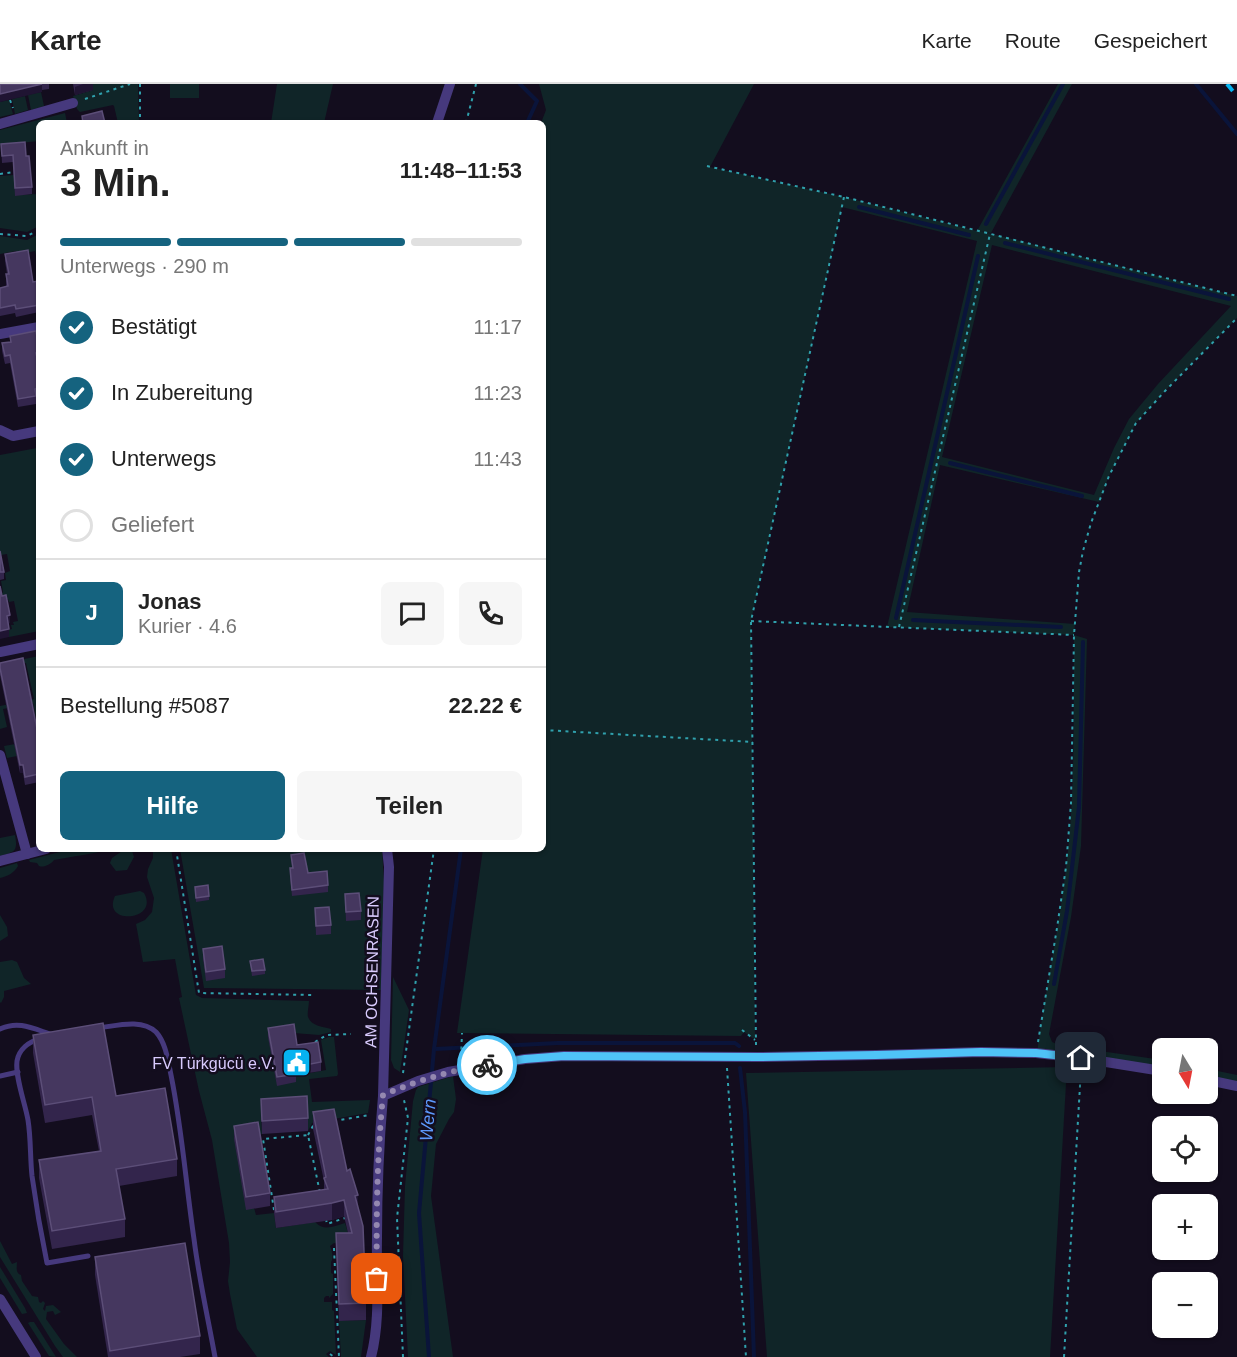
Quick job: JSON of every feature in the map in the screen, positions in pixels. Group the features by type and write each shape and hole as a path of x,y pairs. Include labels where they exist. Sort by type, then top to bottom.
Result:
{"street":[{"path":"438,120 450,84"},
{"path":"0,124 74,103"},
{"path":"0,334 36,328"},
{"path":"0,430 13,436 36,432"},
{"path":"0,652 36,645"},
{"path":"0,755 27,854"},
{"path":"0,861 36,852"},
{"name":"AM OCHSENRASEN","path":"371,1357 378,1319 377,1199 383,1095 390,867 388,852"},
{"path":"383,1095 448,1072 525,1059 564,1056 758,1057 1036,1053 1152,1069"},
{"path":"1218,1082 1237,1086"},
{"path":"0,1299 36,1357"}],"lane":[{"path":"0,1029 8,1025 22,1024 54,1035"},
{"path":"96,1029 127,1024 146,1026 159,1036 164,1045 177,1103 194,1242 215,1357"},
{"path":"64,1034 33,1041 26,1046 17,1061 18,1072 28,1121 36,1203 47,1263 88,1256"},
{"path":"0,1076 18,1072"}],"path":[{"path":"74,103 130,84"},
{"path":"140,84 140,120"},
{"path":"467,120 476,84"},
{"path":"707,166 844,197 1237,296"},
{"path":"0,174 14,172"},
{"path":"758,1057 755,1040 751,621 844,197"},
{"path":"0,234 27,236 36,232"},
{"path":"899,627 990,234"},
{"path":"1036,1053 1058,928 1066,867 1071,803 1074,635 1083,551 1109,476 1136,423 1237,318"},
{"path":"751,621 1074,635"},
{"path":"546,730 753,742"},
{"path":"176,852 199,993 312,996"},
{"path":"403,1357 397,1218 408,1118 402,1087 434,852"},
{"path":"742,1030 755,1040"},
{"path":"461,1055 462,1033"},
{"path":"315,1042 327,1035 351,1034"},
{"path":"726,1056 746,1357"},
{"path":"1064,1357 1081,1058"},
{"path":"332,1121 382,1113"},
{"path":"320,1192 308,1135 315,1124 322,1122"},
{"path":"274,1210 263,1139 308,1135"},
{"path":"324,1214 327,1224 350,1217"},
{"path":"334,1248 339,1357"},
{"path":"330,1354 334,1357"}],"green space":[{"path":"92,84 138,84 139,120 117,120 113,105 80,112 73,96 93,90"},
{"path":"170,84 199,84 199,98 170,98"},
{"path":"277,84 333,84 325,120 271,120"},
{"path":"539,84 754,84 710,167 844,197 977,231 1058,84 1072,84 991,233 980,231 1237,296 1237,318 1136,423 1109,476 1099,502 940,465 907,612 1075,624 1074,635 887,627 977,241 842,207 751,621 755,1040 744,1032 741,1036 457,1033 483,852 546,852 546,120 542,120 546,110","holes":["992,245 1231,306 1158,384 1129,419 1094,495 942,457"]},
{"path":"41,92 44,106 31,110 28,95"},
{"path":"25,96 28,110 15,114 12,99"},
{"path":"9,100 13,114 0,117 0,102"},
{"path":"65,113 66,120 38,120"},
{"path":"36,121 36,141 0,145 0,130"},
{"path":"14,175 16,195 36,194 36,228 27,232 0,228 0,176"},
{"path":"0,236 27,240 36,236 36,256 35,251 17,255 16,251 0,254"},
{"path":"36,448 36,632 9,637 8,630 12,629 13,622 18,621 14,601 3,600 2,593 1,581 6,580 5,573 10,571 7,554 1,555 0,553 0,455"},
{"path":"1074,635 1087,639 1081,846 1071,917 1049,1034 1052,1042 1059,1045 1152,1059 1152,1069 1037,1053 1060,914 1073,781"},
{"path":"36,657 36,718 33,703 3,709 7,727 0,729 0,706 34,699 26,663 0,668 0,664"},
{"path":"36,733 36,749 7,758 4,746 32,741 31,734"},
{"path":"15,835 16,848 0,856 0,838"},
{"path":"60,852 97,852 54,860 43,866 29,860"},
{"path":"121,852 132,852 134,857 127,870 116,871 110,863 112,858"},
{"path":"153,852 172,852 196,995 202,998 309,1001 310,1020 318,1026 331,1029 331,1032 319,1035 294,1033 295,1076 326,1070 321,1040 334,1037 338,1074 337,1076 309,1079 312,1102 370,1100 368,1113 312,1123 308,1131 306,1109 261,1113 262,1134 235,1139 256,1215 274,1213 276,1228 315,1222 322,1227 345,1223 348,1233 357,1220 362,1219 363,1248 334,1243 330,1246 333,1256 331,1273 333,1274 333,1294 329,1298 326,1296 324,1302 332,1302 336,1355 330,1351 326,1354 329,1357 257,1357 237,1329 228,1281 229,1243 212,1140 179,998 182,997 175,959 143,962 136,924 145,920 152,912 154,898 147,877"},
{"path":"181,852 382,852 384,882 381,990 204,988"},
{"path":"17,863 18,866 13,872 0,878 0,868"},
{"path":"140,891 144,893 147,902 144,910 130,916 122,916 116,912 113,906 115,896"},
{"path":"0,915 7,927 8,936 0,941"},
{"path":"12,960 17,962 24,978 31,984 4,991 1,1003 0,962"},
{"path":"393,977 409,1010 400,1072 394,1068 391,1060"},
{"path":"1067,1067 1050,1357 767,1357 746,1073"},
{"path":"1218,1071 1237,1075 1237,1086 1218,1082"},
{"path":"453,1076 456,1099 454,1112 436,1144 431,1196 453,1357 408,1357 403,1256 405,1186 413,1101 418,1087"},
{"path":"0,1241 12,1264 17,1262 17,1271 32,1296 38,1297 39,1302 45,1303 43,1309 45,1311 46,1306 53,1305 61,1312 55,1315 53,1311 47,1312 46,1319 64,1344 77,1357 63,1357 55,1346 0,1257"},
{"path":"0,1267 27,1313 22,1314 0,1278"},
{"path":"366,1320 361,1357 341,1357 339,1321"},
{"path":"34,1322 56,1357 49,1356 28,1323"}],"building":[{"path":"0,84 42,84 0,94"},
{"path":"102,111 104,120 83,120 82,116"},
{"path":"25,142 26,156 29,156 32,187 15,188 13,155 2,156 1,144"},
{"path":"28,250 33,282 36,282 36,306 16,309 15,305 0,308 0,288 8,286 6,274 9,274 5,254"},
{"path":"36,331 36,396 18,399 10,355 5,356 2,343 11,342 10,336"},
{"path":"0,551 4,572 0,572"},
{"path":"0,586 2,596 6,595 10,615 7,616 9,629 0,631"},
{"path":"23,658 36,724 36,775 25,777 23,765 20,765 0,663"},
{"path":"304,853 308,873 327,871 328,885 292,890 291,855"},
{"path":"208,885 209,896 196,898 195,887"},
{"path":"359,893 361,911 346,912 345,894"},
{"path":"329,907 331,925 316,926 315,908"},
{"path":"222,946 225,969 206,972 203,949"},
{"path":"263,959 265,970 252,971 250,961"},
{"path":"103,1023 116,1096 165,1088 177,1159 116,1169 125,1219 52,1231 39,1160 101,1151 92,1097 45,1105 33,1035"},
{"name":"FV Türkgücü e.V.","path":"294,1024 297,1045 318,1042 321,1062 295,1067 296,1074 277,1077 268,1028"},
{"path":"307,1096 308,1118 262,1121 261,1099"},
{"path":"334,1109 347,1171 350,1169 358,1195 355,1196 363,1226 366,1303 339,1304 336,1233 352,1233 344,1200 276,1212 274,1197 328,1189 324,1178 326,1177 313,1112"},
{"path":"258,1122 270,1193 246,1197 234,1126"},
{"path":"185,1243 200,1336 110,1351 95,1257"}],"waterway":[{"name":"Wern","path":"520,84 537,101 528,120"},
{"path":"986,224 1063,84"},
{"path":"1196,84 1237,134"},
{"path":"859,207 969,235"},
{"path":"1005,243 1229,299"},
{"path":"896,618 978,256"},
{"path":"950,463 1082,496"},
{"path":"913,620 1061,627"},
{"path":"1054,984 1067,911 1079,807 1083,642"},
{"name":"Wern","path":"429,1357 419,1213 434,1049 461,852"},
{"path":"435,1049 558,1043 735,1043 739,1046"},
{"path":"740,1068 745,1112 754,1357"}],"railway":[{"path":"1227,84 1237,96"}],"way so far":[{"path":"377,1279 377,1187 383,1095 448,1072 487,1065"}],"place":[{"name":"FV Türkgücü e.V.","path":"296,1063"}],"route":[{"path":"487,1065 564,1056 758,1057 981,1052 1036,1053 1081,1058"}]}
